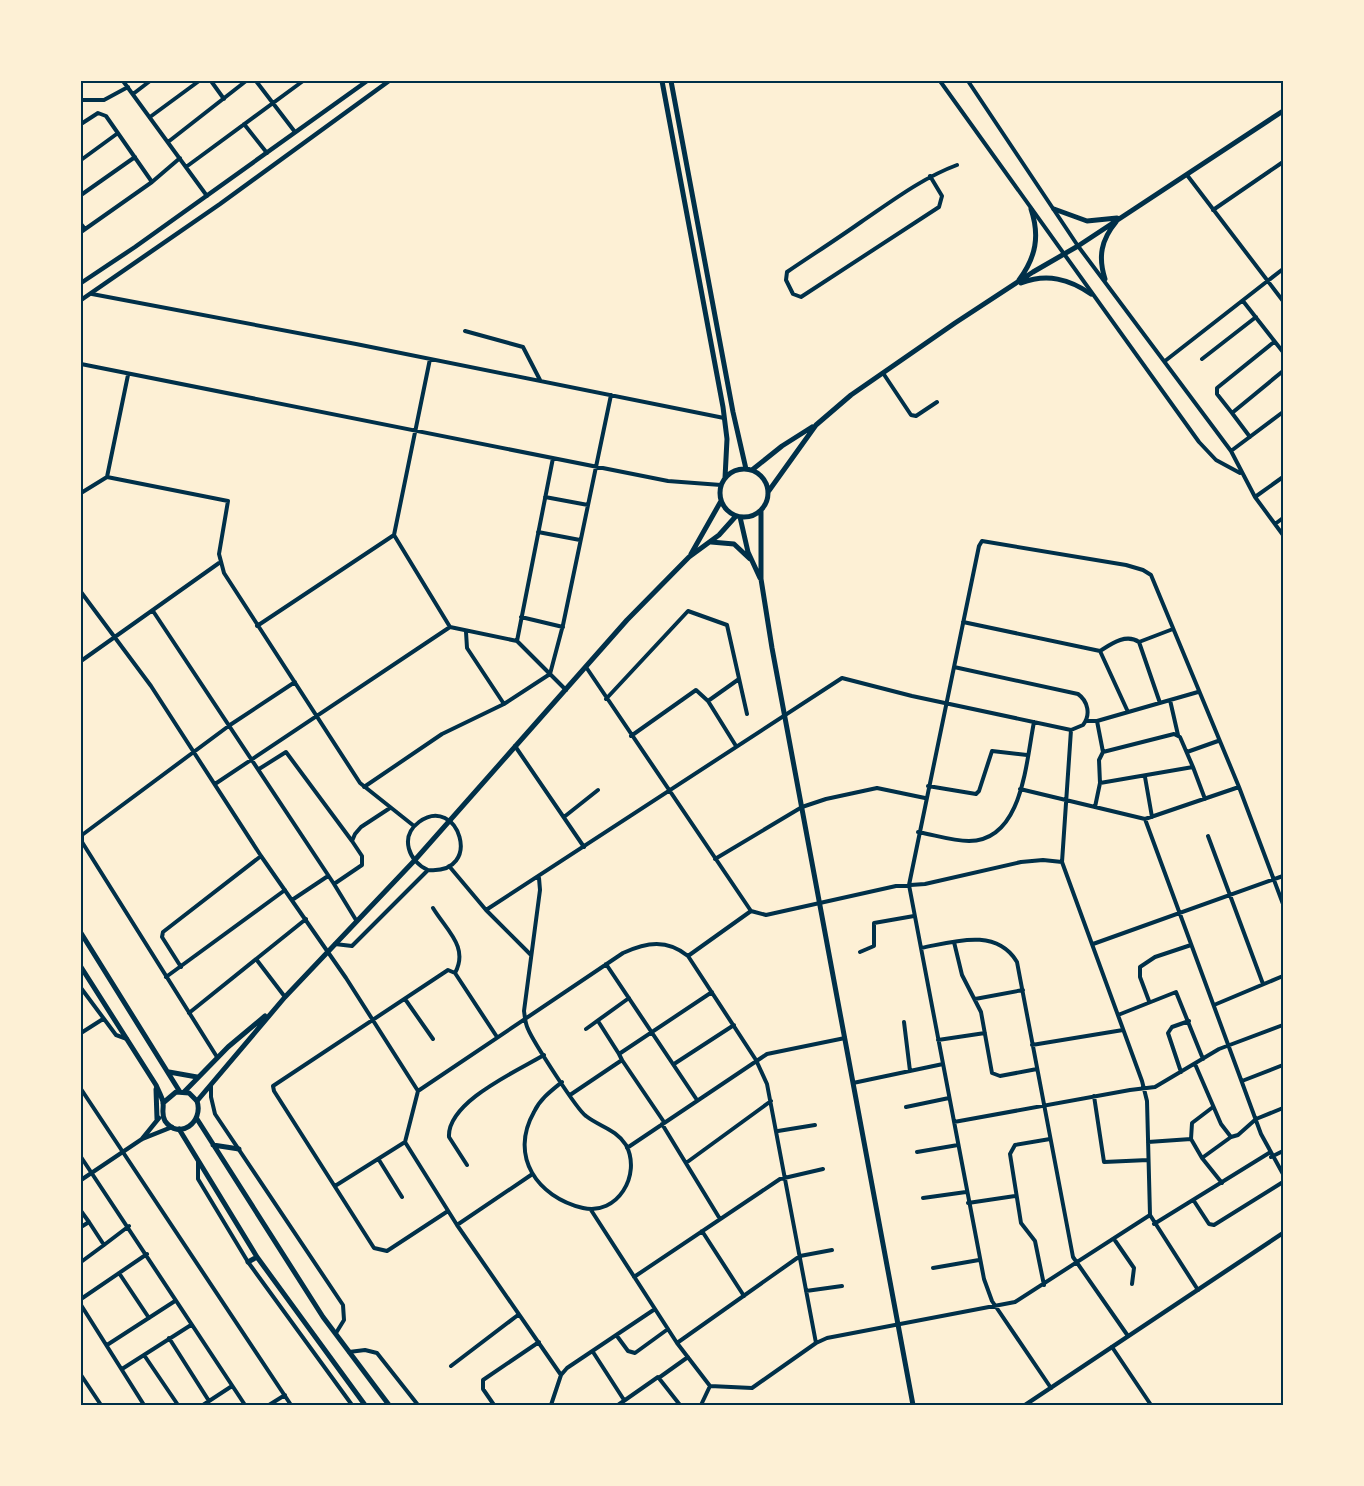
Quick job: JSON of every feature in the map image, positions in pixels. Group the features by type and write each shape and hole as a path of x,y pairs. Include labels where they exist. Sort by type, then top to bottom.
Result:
{"main road":[{"path":"662,81 724,418 727,454 725,478"},
{"path":"671,81 731,401 749,469 762,477 768,492"},
{"path":"1007,289 1078,246 1283,111"},
{"path":"690,557 721,501 721,485 725,478 735,470 749,469 816,424 851,395 1019,280 1034,254 1036,224 1031,209"},
{"path":"1054,209 1087,221 1122,217"},
{"path":"1105,279 1100,256 1102,244 1107,234 1122,217"},
{"path":"1014,285 1029,279 1054,278 1077,285 1091,294"},
{"path":"816,424 768,492 761,510 761,579 912,1405"},
{"path":"721,501 726,509 738,516 748,517 761,510"},
{"path":"389,1405 336,1333 213,1145 197,1119 197,1101 285,996 414,861 586,667 690,557 738,516"},
{"path":"738,516 751,560 761,579"},
{"path":"710,542 734,544 751,560"},
{"path":"81,933 182,1092 197,1101"},
{"path":"81,967 129,1039 156,1085 163,1103"},
{"path":"160,1117 163,1103 171,1094 182,1092 218,1057 274,1009"},
{"path":"169,1071 197,1077"},
{"path":"156,1085 160,1117 172,1127 179,1129 189,1127 197,1119"},
{"path":"179,1129 257,1257 365,1405"},
{"path":"213,1145 239,1149"},
{"path":"248,1262 257,1257"}],"street":[{"path":"123,81 207,196"},
{"path":"133,94 150,81"},
{"path":"150,117 200,81"},
{"path":"211,81 224,99"},
{"path":"168,142 246,81"},
{"path":"256,81 295,132"},
{"path":"186,167 303,81"},
{"path":"81,283 367,81"},
{"path":"81,300 389,81"},
{"path":"940,81 1062,255 1204,449 1216,460 1241,473"},
{"path":"968,81 1078,246 1105,279 1232,452 1255,497 1283,535"},
{"path":"81,100 104,100 128,87"},
{"path":"81,124 101,113 152,182"},
{"path":"244,124 267,153"},
{"path":"81,160 118,133"},
{"path":"81,195 135,157"},
{"path":"81,224 83,231 152,182 180,158"},
{"path":"1213,210 1283,162"},
{"path":"930,176 942,196 939,207 801,297 793,294 786,280 787,272 930,176 957,165"},
{"path":"1186,174 1283,301"},
{"path":"1165,361 1283,269"},
{"path":"92,294 724,418"},
{"path":"1243,301 1283,352"},
{"path":"1202,359 1256,317"},
{"path":"465,331 523,347 540,381"},
{"path":"1250,437 1217,394 1217,388 1274,342"},
{"path":"430,359 394,535 450,627 466,632 517,640 566,690"},
{"path":"81,364 668,481 721,485"},
{"path":"1232,413 1283,371"},
{"path":"883,373 911,415 916,416 937,402"},
{"path":"107,477 128,375"},
{"path":"364,788 442,734 504,705 550,674 563,627 611,395"},
{"path":"1232,452 1283,412"},
{"path":"517,640 553,458"},
{"path":"81,493 107,477 228,501 219,563 343,760 364,788 414,826"},
{"path":"1255,497 1281,478 1283,484"},
{"path":"546,497 588,505"},
{"path":"1275,524 1283,518"},
{"path":"538,532 580,540"},
{"path":"257,626 394,535"},
{"path":"1052,1388 988,1291 968,1203 909,885 925,798 979,546 982,541 988,540 1143,570 1156,582 1197,692 1239,787 1283,904"},
{"path":"82,660 219,563"},
{"path":"81,592 151,686 261,856 328,951 418,1091"},
{"path":"153,611 252,758 356,920"},
{"path":"606,699 688,611 727,625 747,714"},
{"path":"521,617 563,627"},
{"path":"963,621 1100,651 1117,641 1129,638 1138,642 1173,629"},
{"path":"215,784 316,715 420,650 450,627"},
{"path":"466,632 467,648 504,705"},
{"path":"1138,642 1160,703"},
{"path":"1100,651 1128,712"},
{"path":"586,667 751,911 766,915 909,885 925,884 1021,862 1043,860 1062,862"},
{"path":"954,667 1078,693 1087,707 1086,721"},
{"path":"486,910 539,878 842,678 1071,730 1086,721 1097,721 1197,692"},
{"path":"708,701 739,679"},
{"path":"218,1057 82,842 82,835 230,725 295,682"},
{"path":"631,736 693,691 698,690 708,701 736,746"},
{"path":"1170,700 1178,735 1205,799"},
{"path":"1095,807 1100,783 1099,760 1103,752 1097,721"},
{"path":"918,831 971,841 991,835 1008,822 1020,789 1034,722"},
{"path":"1071,730 1062,862 1144,1090 1150,1215 1198,1290"},
{"path":"1103,752 1178,735"},
{"path":"1187,752 1218,741"},
{"path":"515,746 584,847"},
{"path":"928,786 976,794 992,751 1027,755"},
{"path":"259,769 287,753 362,856 362,865 334,884"},
{"path":"1100,783 1193,767"},
{"path":"1145,777 1152,817"},
{"path":"1020,789 1145,819 1239,787"},
{"path":"715,859 802,807 871,788 925,798"},
{"path":"564,817 598,790"},
{"path":"352,841 361,827 390,808"},
{"path":"335,944 352,946 428,870 449,866 458,858 462,841 460,833 449,821 430,817 414,826 408,843 414,861 428,870"},
{"path":"1145,819 1256,1119 1270,1155 1283,1174"},
{"path":"1208,836 1263,984"},
{"path":"181,967 162,937 163,932 261,856"},
{"path":"449,866 486,910 531,955"},
{"path":"292,900 328,876"},
{"path":"1093,944 1283,876"},
{"path":"539,878 539,897 525,1020 528,1029 586,1117 617,1134 627,1148 631,1166 626,1190 608,1205 591,1210 556,1198 531,1175 526,1151 529,1122 541,1101 562,1082"},
{"path":"166,977 285,890"},
{"path":"434,908 461,951 461,960 455,973"},
{"path":"688,956 751,911"},
{"path":"860,952 874,946 874,923 914,916"},
{"path":"189,1013 306,919"},
{"path":"921,948 979,938 1008,951 1017,962 1071,1249 1076,1263 1128,1336"},
{"path":"954,942 962,975 975,999 994,1074 1000,1076 1037,1069"},
{"path":"336,1186 405,1142 418,1091 623,953 649,943 674,947 688,956 756,1060 767,1084 816,1343"},
{"path":"1149,1000 1140,977 1140,967 1155,957 1191,945"},
{"path":"256,959 285,996"},
{"path":"606,964 697,1100"},
{"path":"448,1211 382,1252 374,1248 274,1092 273,1086 446,971 455,973 497,1037"},
{"path":"1214,1005 1283,976"},
{"path":"81,988 118,1037 129,1039"},
{"path":"975,999 1023,990"},
{"path":"619,1054 712,992"},
{"path":"1118,1015 1149,1000 1176,992 1203,1059"},
{"path":"586,1029 629,998"},
{"path":"405,999 433,1039"},
{"path":"81,1033 103,1019"},
{"path":"598,1021 663,1123 720,1219"},
{"path":"1180,1072 1168,1033 1172,1027 1189,1021"},
{"path":"904,1022 910,1071"},
{"path":"674,1064 734,1025"},
{"path":"954,1122 1044,1104 1144,1090 1229,1045 1283,1025"},
{"path":"1032,1045 1123,1030"},
{"path":"938,1040 985,1033"},
{"path":"627,1148 756,1060 798,1046 845,1038"},
{"path":"468,1166 449,1137 452,1119 463,1106 544,1054"},
{"path":"570,1095 622,1060"},
{"path":"853,1083 943,1064"},
{"path":"1195,1064 1206,1083 1213,1107 1230,1137"},
{"path":"1242,1081 1283,1065"},
{"path":"212,1082 210,1097 213,1109 343,1305 344,1320 336,1333"},
{"path":"81,1089 291,1405"},
{"path":"1094,1096 1102,1160 1107,1163 1149,1160"},
{"path":"906,1107 949,1098"},
{"path":"686,1163 771,1101"},
{"path":"1213,1107 1192,1123 1191,1139 1202,1158 1222,1183"},
{"path":"1202,1158 1230,1137 1238,1135 1256,1119 1283,1108"},
{"path":"142,1139 160,1117"},
{"path":"777,1131 815,1125"},
{"path":"81,1180 142,1139 172,1127"},
{"path":"1044,1285 1036,1244 1021,1223 1010,1165 1012,1147 1050,1139"},
{"path":"1148,1142 1191,1139"},
{"path":"405,1142 457,1225 561,1375"},
{"path":"916,1152 958,1145"},
{"path":"1154,1224 1270,1155 1283,1150"},
{"path":"81,1156 245,1405"},
{"path":"379,1160 402,1197"},
{"path":"198,1161 198,1179 248,1262 352,1405"},
{"path":"634,1277 786,1177 823,1169"},
{"path":"457,1225 531,1175"},
{"path":"1194,1201 1209,1224 1214,1225 1283,1182"},
{"path":"922,1198 966,1192"},
{"path":"968,1203 1016,1196"},
{"path":"591,1210 677,1343 710,1386"},
{"path":"81,1211 104,1245"},
{"path":"710,1386 752,1388 816,1343 827,1338 1015,1302 1150,1215"},
{"path":"81,1227 88,1222"},
{"path":"81,1262 129,1226"},
{"path":"702,1231 744,1296"},
{"path":"1025,1405 1283,1233"},
{"path":"1114,1239 1134,1268 1132,1284"},
{"path":"677,1343 800,1256 832,1250"},
{"path":"81,1299 147,1254"},
{"path":"933,1268 980,1260"},
{"path":"119,1273 149,1318"},
{"path":"806,1291 842,1286"},
{"path":"107,1345 175,1301"},
{"path":"81,1305 144,1405"},
{"path":"551,1405 561,1375 569,1367 655,1309"},
{"path":"451,1366 519,1315"},
{"path":"122,1369 191,1325"},
{"path":"617,1336 628,1351 635,1353 668,1329"},
{"path":"169,1338 209,1401"},
{"path":"494,1405 483,1389 483,1380 539,1342"},
{"path":"1112,1347 1150,1405"},
{"path":"349,1352 365,1350 377,1353 418,1405"},
{"path":"593,1352 624,1400"},
{"path":"144,1355 177,1405"},
{"path":"618,1405 688,1357"},
{"path":"81,1375 83,1383 101,1405"},
{"path":"660,1377 680,1405"},
{"path":"203,1405 232,1386"},
{"path":"700,1405 710,1386"},
{"path":"269,1405 285,1395"}]}
